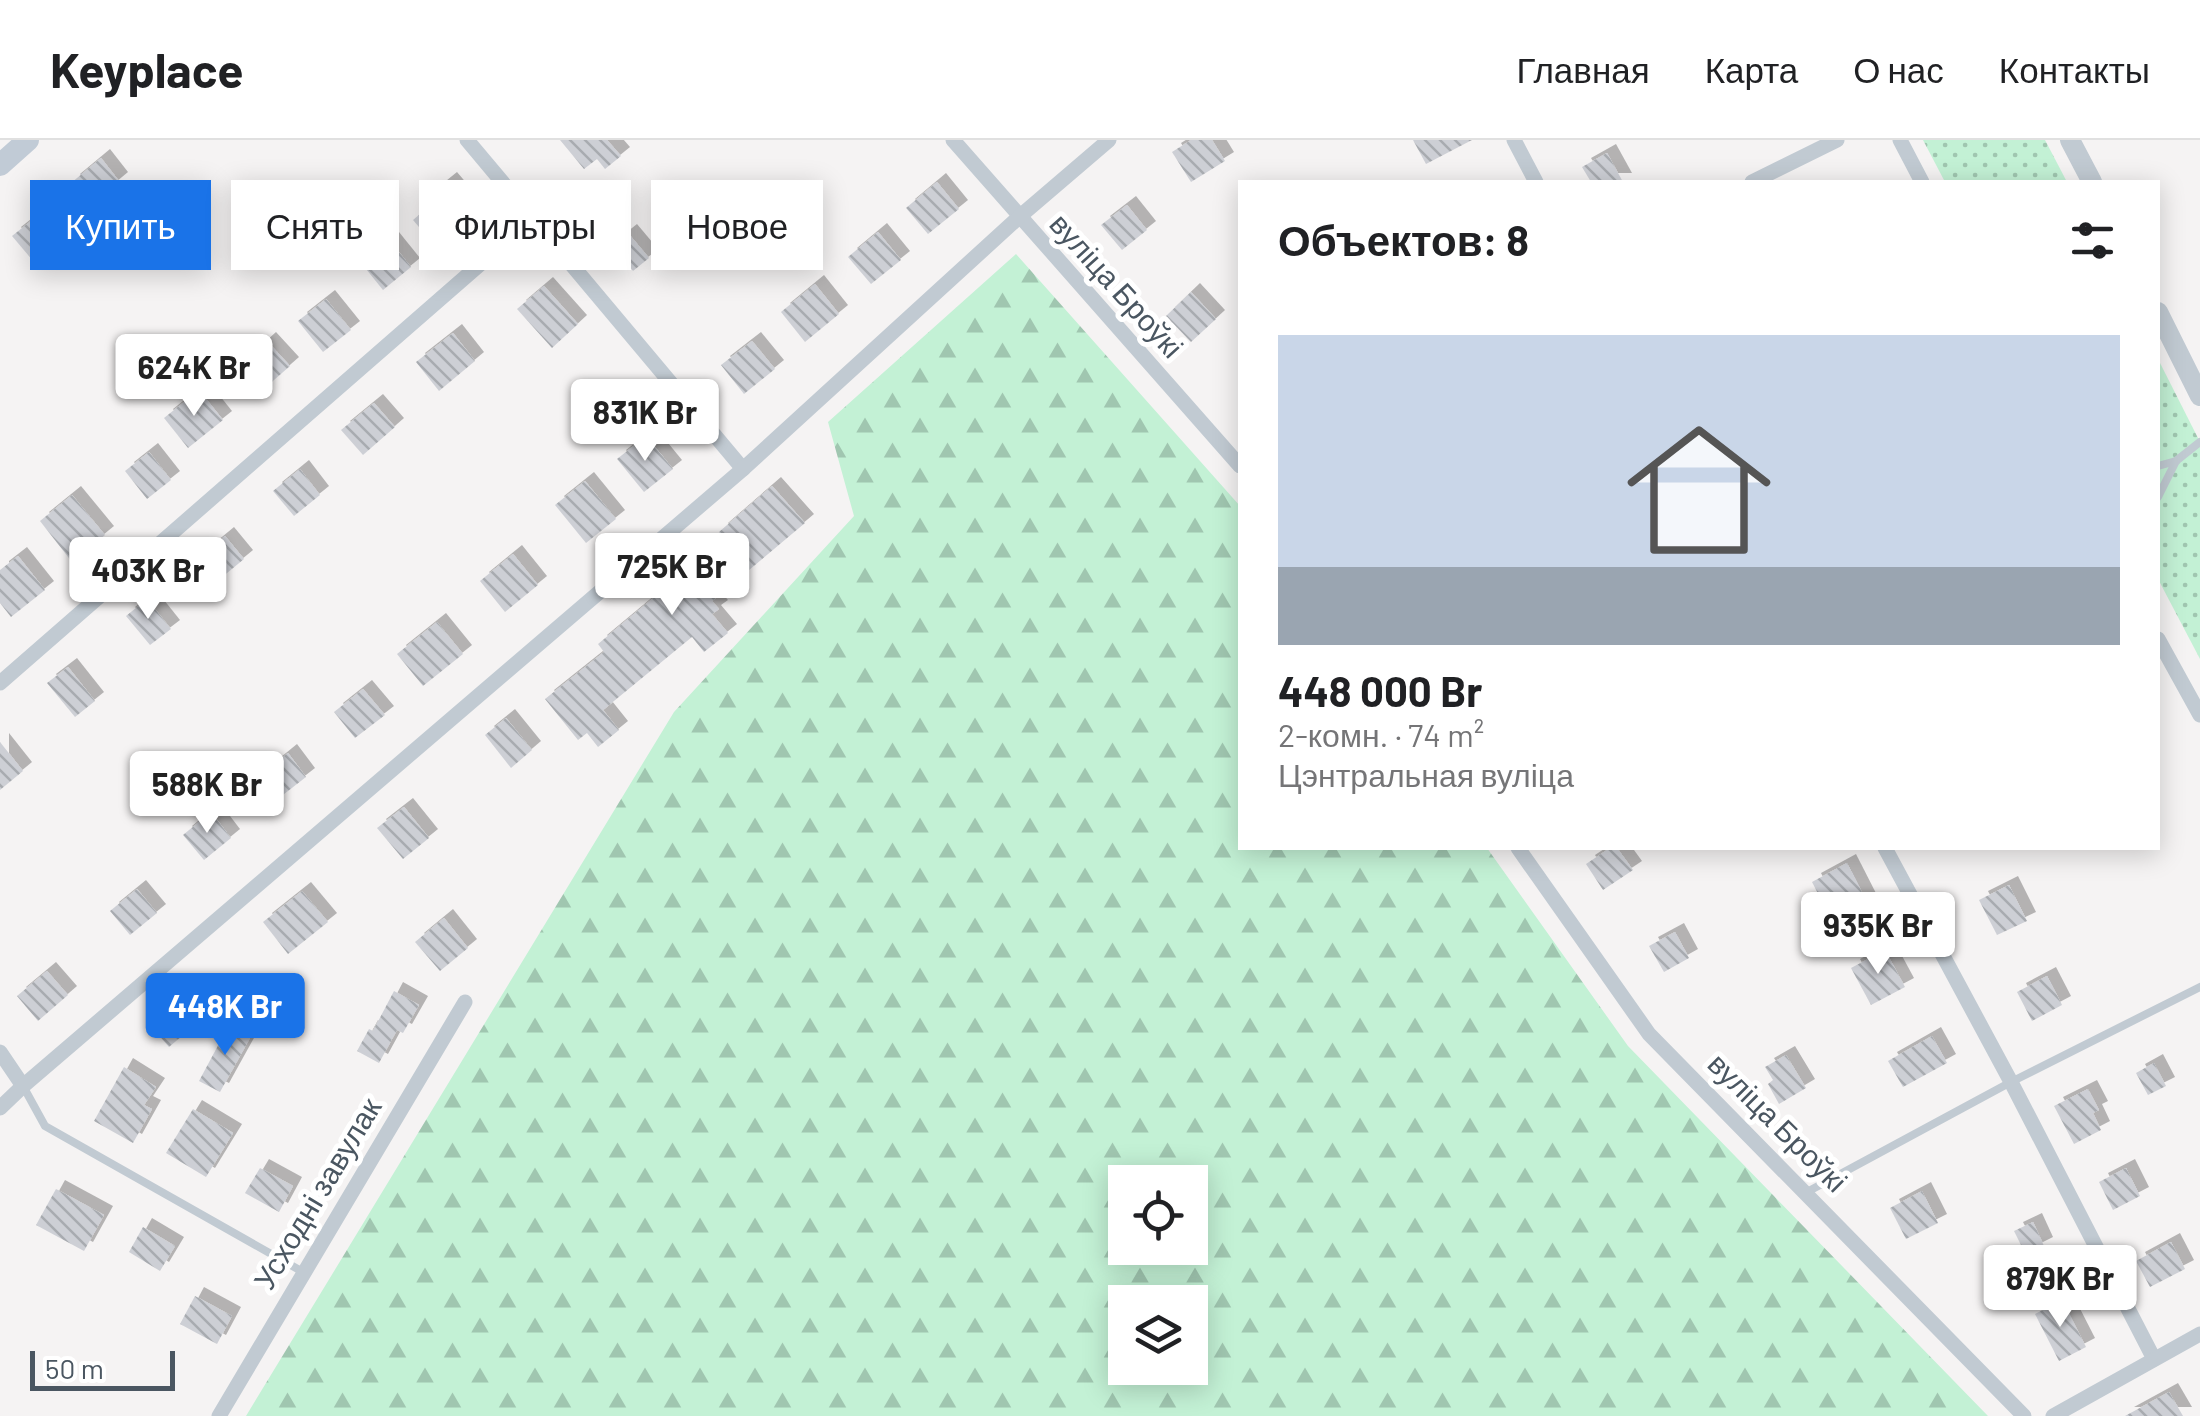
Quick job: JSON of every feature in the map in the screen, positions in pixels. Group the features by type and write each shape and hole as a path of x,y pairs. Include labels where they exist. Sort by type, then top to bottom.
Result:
{"main road":[{"path":"0,165 28,140"}],"street":[{"path":"467,140 501,180"},
{"name":"вуліца Броўкі","path":"953,140 1238,464"},
{"path":"0,1108 743,469 1018,217 1109,140"},
{"path":"1514,140 1535,180"},
{"path":"1756,180 1837,140"},
{"path":"1900,140 1921,180"},
{"path":"2070,140 2091,180"},
{"path":"0,683 474,270"},
{"path":"577,270 743,469"},
{"path":"2160,316 2200,396"},
{"path":"2160,644 2200,715"},
{"name":"вуліца Броўкі","path":"1519,850 1650,1034 2024,1416"},
{"path":"1886,850 2154,1358"},
{"name":"Усходні завулак","path":"220,1416 465,1002"},
{"path":"0,1052 24,1086"},
{"path":"2053,1416 2200,1334"}],"lane":[{"path":"2160,493 2176,462 2200,442"},
{"path":"2160,466 2176,462"},
{"path":"1807,1192 2011,1082 2200,987"},
{"path":"24,1086 45,1126 303,1272"}],"green space":[{"path":"1923,140 2045,140 2066,180 1944,180"},
{"path":"1016,254 1238,504 1238,850 1488,850 1628,1046 1988,1416 246,1416 674,712 854,516 828,422"},
{"path":"2160,363 2200,442 2200,659 2160,583"}],"building":[{"path":"560,140 607,140 621,156 605,169 597,159 584,169"},
{"path":"1191,140 1212,140 1225,161 1191,182 1172,152"},
{"path":"1413,140 1472,140 1426,164"},
{"path":"1607,153 1622,180 1590,180 1582,167"},
{"path":"101,158 118,180 75,180"},
{"path":"937,182 959,209 928,234 906,208"},
{"path":"1127,205 1147,230 1122,250 1101,225"},
{"path":"30,222 30,257 12,236"},
{"path":"878,232 901,260 871,284 848,257"},
{"path":"631,237 649,258 633,271 631,268"},
{"path":"399,252 411,267 383,290 367,270 399,270"},
{"path":"815,284 839,314 805,342 781,312"},
{"path":"544,286 578,324 552,348 517,309"},
{"path":"1191,292 1216,319 1191,342 1166,316"},
{"path":"326,299 351,330 323,352 298,321"},
{"path":"453,333 475,361 439,391 416,362"},
{"path":"267,341 290,366 258,394 236,369"},
{"path":"752,341 775,369 744,394 721,365"},
{"path":"199,390 223,420 188,448 164,418"},
{"path":"374,403 395,427 363,455 341,430"},
{"path":"646,436 673,469 644,492 617,459"},
{"path":"149,452 171,480 147,499 125,471"},
{"path":"300,469 320,495 294,516 273,491"},
{"path":"585,481 616,519 586,543 555,505"},
{"path":"772,486 805,523 712,601 719,609 712,614 728,633 704,652 692,637 603,710 619,730 598,747 587,733 578,740 545,699 604,652 598,644 658,594 647,581 677,557 686,569 693,564 698,570 728,543 719,532"},
{"path":"72,495 105,535 72,562 40,521"},
{"path":"225,536 244,559 221,578 202,555"},
{"path":"513,554 538,585 505,612 480,581"},
{"path":"18,556 45,590 11,617 0,603 0,570"},
{"path":"147,599 171,629 150,645 126,616"},
{"path":"437,622 463,654 423,686 397,654"},
{"path":"68,667 95,701 75,717 47,683"},
{"path":"363,689 385,715 355,738 334,712"},
{"path":"506,718 532,750 511,768 485,735"},
{"path":"0,742 23,771 0,790"},
{"path":"288,753 306,777 279,798 261,775"},
{"path":"404,807 429,838 403,859 377,828"},
{"path":"211,812 231,838 204,860 183,835"},
{"path":"1607,850 1618,850 1633,870 1603,890 1586,864"},
{"path":"1847,863 1873,914 1838,932 1812,882"},
{"path":"2009,885 2027,921 1997,935 1979,900"},
{"path":"137,889 157,913 130,935 110,911"},
{"path":"302,891 328,922 288,954 263,922"},
{"path":"444,918 468,948 440,971 415,942"},
{"path":"1675,932 1689,958 1664,972 1649,946"},
{"path":"1885,950 1905,987 1871,1005 1851,968"},
{"path":"47,971 68,995 38,1021 17,996"},
{"path":"2047,976 2062,1005 2032,1021 2017,992"},
{"path":"394,991 419,1005 403,1033 397,1030 379,1063 357,1051 369,1029 373,1031"},
{"path":"180,994 202,1019 169,1047 147,1022"},
{"path":"229,1025 251,1036 220,1092 199,1081"},
{"path":"1932,1036 1947,1063 1903,1087 1888,1061"},
{"path":"1786,1055 1806,1088 1779,1104 1768,1084 1773,1080 1765,1067"},
{"path":"2154,1063 2166,1086 2148,1095 2136,1073"},
{"path":"124,1067 156,1087 144,1105 152,1109 133,1143 94,1121"},
{"path":"2088,1089 2099,1110 2093,1113 2101,1130 2074,1144 2054,1106"},
{"path":"193,1109 233,1133 206,1177 166,1153"},
{"path":"260,1168 293,1186 279,1212 245,1193"},
{"path":"2126,1168 2140,1196 2113,1210 2099,1182"},
{"path":"56,1189 104,1215 84,1251 36,1225"},
{"path":"1922,1191 1938,1223 1906,1239 1890,1208"},
{"path":"2033,1222 2044,1246 2026,1255 2014,1231"},
{"path":"143,1227 175,1246 160,1271 129,1252"},
{"path":"2171,1242 2185,1269 2150,1287 2136,1261"},
{"path":"195,1296 232,1316 217,1344 180,1324"},
{"path":"2062,1300 2086,1347 2059,1361 2035,1314"},
{"path":"2169,1392 2183,1416 2125,1416"}]}
